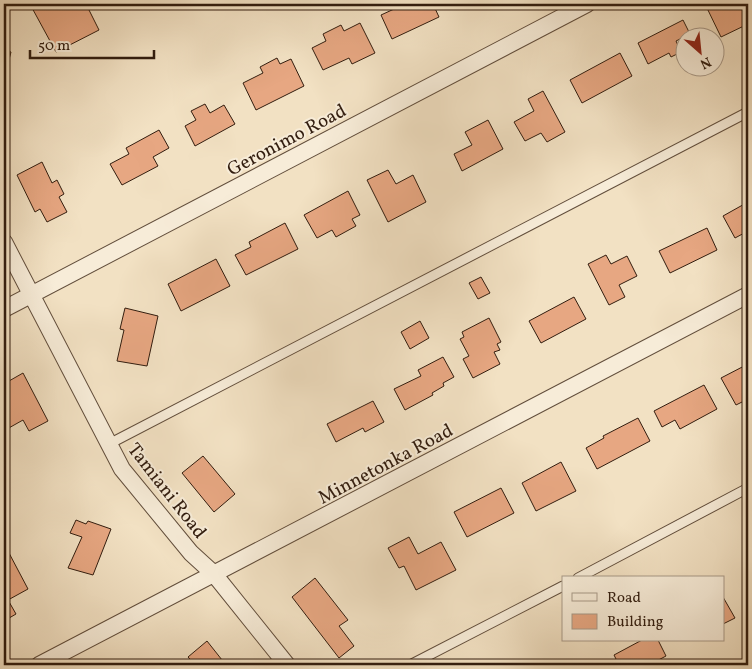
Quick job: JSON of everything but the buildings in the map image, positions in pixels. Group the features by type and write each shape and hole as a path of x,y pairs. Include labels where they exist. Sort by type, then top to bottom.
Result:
{"street":[{"name":"Geronimo Road","path":"4,309 587,4"},
{"name":"Tamiani Road","path":"4,242 122,469 191,553 214,574 287,665"},
{"name":"Minnetonka Road","path":"39,665 748,295"}],"lane":[{"path":"109,444 748,112"},
{"path":"582,576 748,488"},
{"path":"410,665 562,587"}]}
